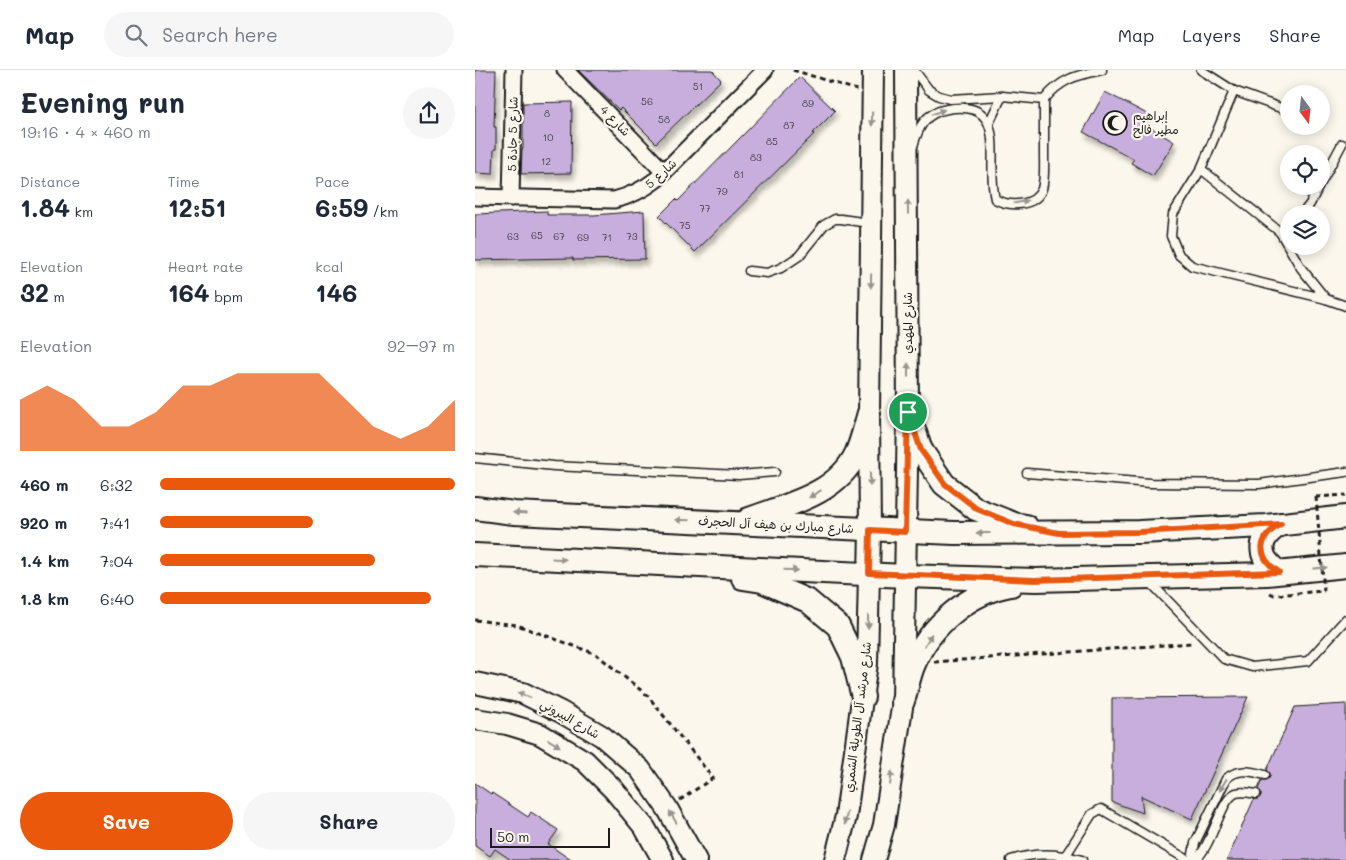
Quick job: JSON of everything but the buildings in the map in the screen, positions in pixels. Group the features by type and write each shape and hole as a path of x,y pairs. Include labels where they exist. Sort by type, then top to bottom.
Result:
{"main road":[{"path":"869,573 873,70"},
{"name":"شارع المهدي","path":"905,576 908,412 906,70"},
{"path":"908,412 921,450 945,484 977,509 1014,524 1059,533"},
{"path":"741,522 810,497 839,477 855,455 869,413"},
{"name":"شارع مبارك بن هيف آل الحجرف","path":"475,508 514,513 741,522 905,532 1139,532 1281,524 1346,517"},
{"path":"1279,572 1269,566 1263,554 1263,541 1270,530 1281,524"},
{"path":"475,555 905,576 1035,580 1279,572 1346,566"},
{"path":"660,564 763,581 808,601 838,626 853,657 863,697"},
{"name":"شارع مرشد آل الطويلة الشمري","path":"835,860 846,816 863,697 867,663 869,573"},
{"path":"874,860 884,825 903,701 905,576"},
{"path":"903,701 914,664 934,631 963,605 997,587 1035,580"},
{"name":"شارع البيروني","path":"475,683 523,693 602,736 640,769 667,808 696,860"},
{"path":"475,719 507,724 540,734 585,761 614,790 645,828 663,860"}],"street":[{"name":"شارع 5 جادة 5","path":"511,198 514,70"},
{"name":"شارع 4","path":"565,70 664,172"},
{"name":"شارع 5","path":"475,197 614,200 630,196 645,189 664,172 755,73"}],"lane":[{"path":"914,70 929,90 939,96 951,99 1002,96 1044,100"},
{"path":"907,167 921,125 932,113 959,108 971,110 984,115 992,131 992,187 995,199 1003,203 1021,204 1038,196 1042,188 1044,174 1044,100 1052,89 1064,81 1079,75 1102,70"},
{"path":"1201,70 1234,91 1280,108"},
{"path":"1234,91 1201,168 1173,214 1171,236 1179,255 1192,266 1326,299 1346,306"},
{"path":"989,123 1002,96"},
{"path":"1330,166 1342,144"},
{"path":"1201,168 1280,232"},
{"path":"749,271 767,273 781,268 799,256 824,226 835,219 871,224"},
{"path":"1293,255 1301,268 1326,299"},
{"path":"475,458 554,466 739,475 775,472"},
{"path":"1027,473 1150,483 1259,484 1346,472"},
{"path":"1144,576 1224,659 1252,667 1308,661 1346,619"},
{"path":"1193,860 1195,843 1225,779 1233,773 1243,770 1265,775"},
{"path":"1193,860 1205,848 1229,798 1237,792 1256,794"},
{"path":"1066,855 1092,814 1104,809 1188,860"},
{"path":"1011,860 1029,855 1047,854 1066,855 1082,860"}],"path":[{"path":"793,70 872,96"},
{"path":"1274,595 1324,591 1316,498 1346,495"},
{"path":"475,620 517,625 596,654 648,696 713,778 667,808"},
{"path":"914,664 1206,642"}],"place":[{"name":"إبراهيم مطير فالح","path":"1115,123"}],"route":[{"path":"908,412 921,450 945,484 977,509 1014,524 1059,533 1139,532 1281,524 1270,530 1263,541 1263,554 1269,566 1279,572 1267,574 1035,580 869,573 870,530 905,532 908,412"}]}
